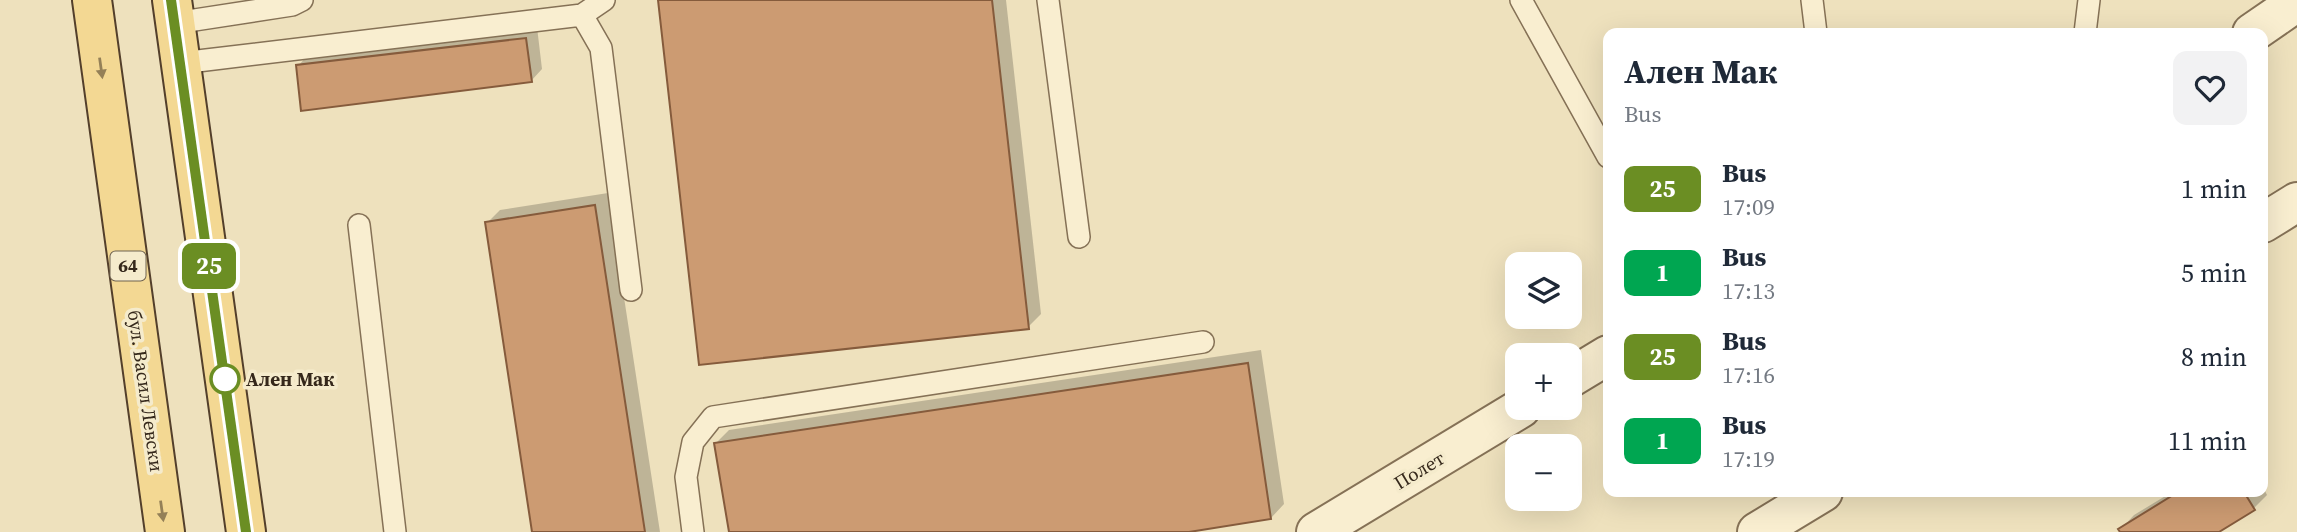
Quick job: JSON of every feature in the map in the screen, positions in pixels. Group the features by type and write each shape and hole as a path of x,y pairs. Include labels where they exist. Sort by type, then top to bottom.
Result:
{"main road":[{"name":"бул. Васил Левски","path":"92,0 165,532"},
{"path":"173,12 246,532"}],"street":[{"path":"2259,28 2297,2"},
{"path":"2268,220 2297,202"},
{"path":"1582,371 1603,358"},
{"name":"Полет","path":"1316,532 1505,418"},
{"path":"1757,532 1815,497"}],"lane":[{"path":"173,12 292,5 302,0"},
{"path":"181,64 582,15 604,0"},
{"path":"1048,0 1080,237"},
{"path":"1521,0 1603,148"},
{"path":"1812,0 1815,28"},
{"path":"2086,28 2089,0"},
{"path":"582,15 601,48 631,290"},
{"path":"359,225 395,532"},
{"path":"693,532 686,477 693,442 713,417 1203,342"}],"building":[{"path":"658,0 992,0 1029,329 699,365"},
{"path":"526,38 532,82 301,111 296,65"},
{"path":"595,205 645,532 532,532 485,222"},
{"path":"1248,363 1271,519 1189,532 729,532 714,443"},
{"path":"2170,497 2247,497 2255,510 2219,532 2120,532 2118,529"}],"bus line":[{"name":"25","path":"171,0 246,532"}],"place":[{"name":"Ален Мак","path":"225,379"}]}
